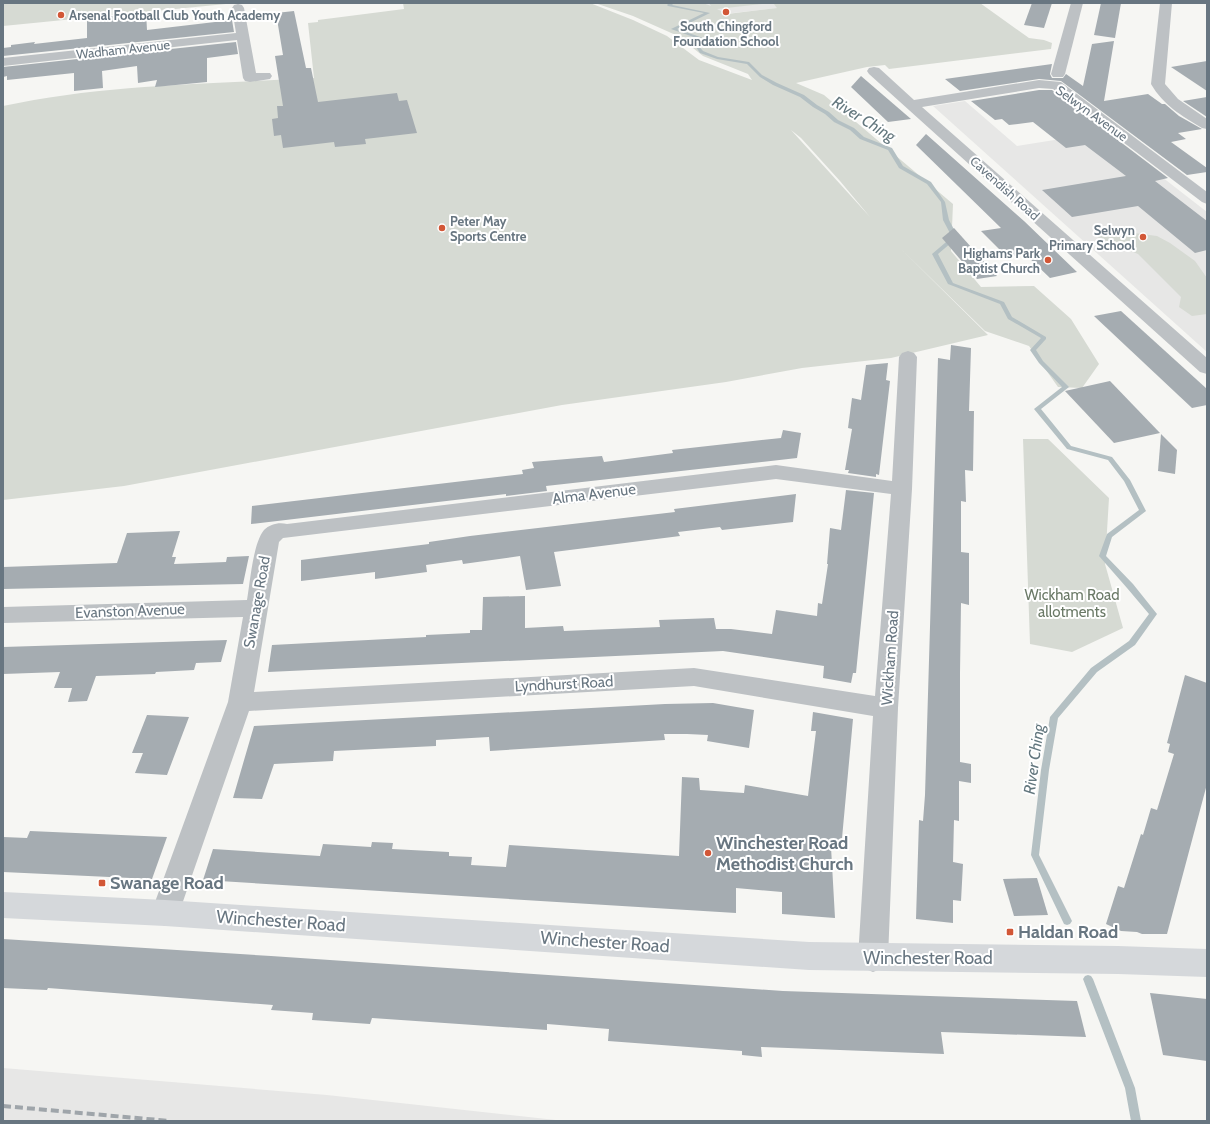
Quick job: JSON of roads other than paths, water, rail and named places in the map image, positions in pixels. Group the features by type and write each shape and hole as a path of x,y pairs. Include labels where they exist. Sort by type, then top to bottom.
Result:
{"main road":[{"name":"Winchester Road","path":"3,905 165,914 809,956 1118,960 1207,963"}],"street":[{"path":"1058,74 1077,3"},
{"path":"1166,3 1158,84 1162,92 1169,99 1206,124"},
{"path":"238,8 250,78 265,76"},
{"name":"Wadham Avenue","path":"3,62 243,36"},
{"name":"Cavendish Road","path":"874,71 1207,368"},
{"name":"Selwyn Avenue","path":"912,104 1039,84 1056,85 1207,199"},
{"path":"1188,184 1207,182"},
{"name":"Wickham Road","path":"874,958 886,708 902,489 908,357"},
{"name":"Alma Avenue","path":"287,531 776,472 902,489"},
{"name":"Swanage Road","path":"165,914 240,702 268,542 272,536 280,530 287,531"},
{"name":"Evanston Avenue","path":"3,615 257,608"},
{"name":"Lyndhurst Road","path":"240,702 694,677 886,708"}],"waterway":[{"name":"River Ching","path":"672,3 669,5 708,13 673,29 705,40 696,44 701,52 717,58 748,63 761,76 802,96 836,121 852,129 862,138 890,149 901,167 929,183 943,202 946,220 955,237 935,254 951,284 1002,303 1010,318 1044,338 1033,350 1041,362 1066,387 1037,409 1069,448 1110,458 1127,480 1143,511 1109,536 1102,556 1130,586 1153,614 1132,643 1094,670 1054,717 1045,770 1035,855 1067,921"},
{"name":"River Ching","path":"1088,979 1130,1088 1136,1121"}],"railway":[{"path":"3,1106 170,1121"}],"place":[{"name":"South Chingford Foundation School","path":"726,12"},
{"name":"Arsenal Football Club Youth Academy","path":"61,15"},
{"name":"Peter May Sports Centre","path":"442,228"},
{"name":"Selwyn Primary School","path":"1143,237"},
{"name":"Highams Park Baptist Church","path":"1048,260"},
{"name":"Winchester Road Methodist Church","path":"708,853"},
{"name":"Swanage Road","path":"102,883"},
{"name":"Haldan Road","path":"1010,932"}],"park label":[{"name":"Wickham Road allotments","path":"1072,604"}]}
